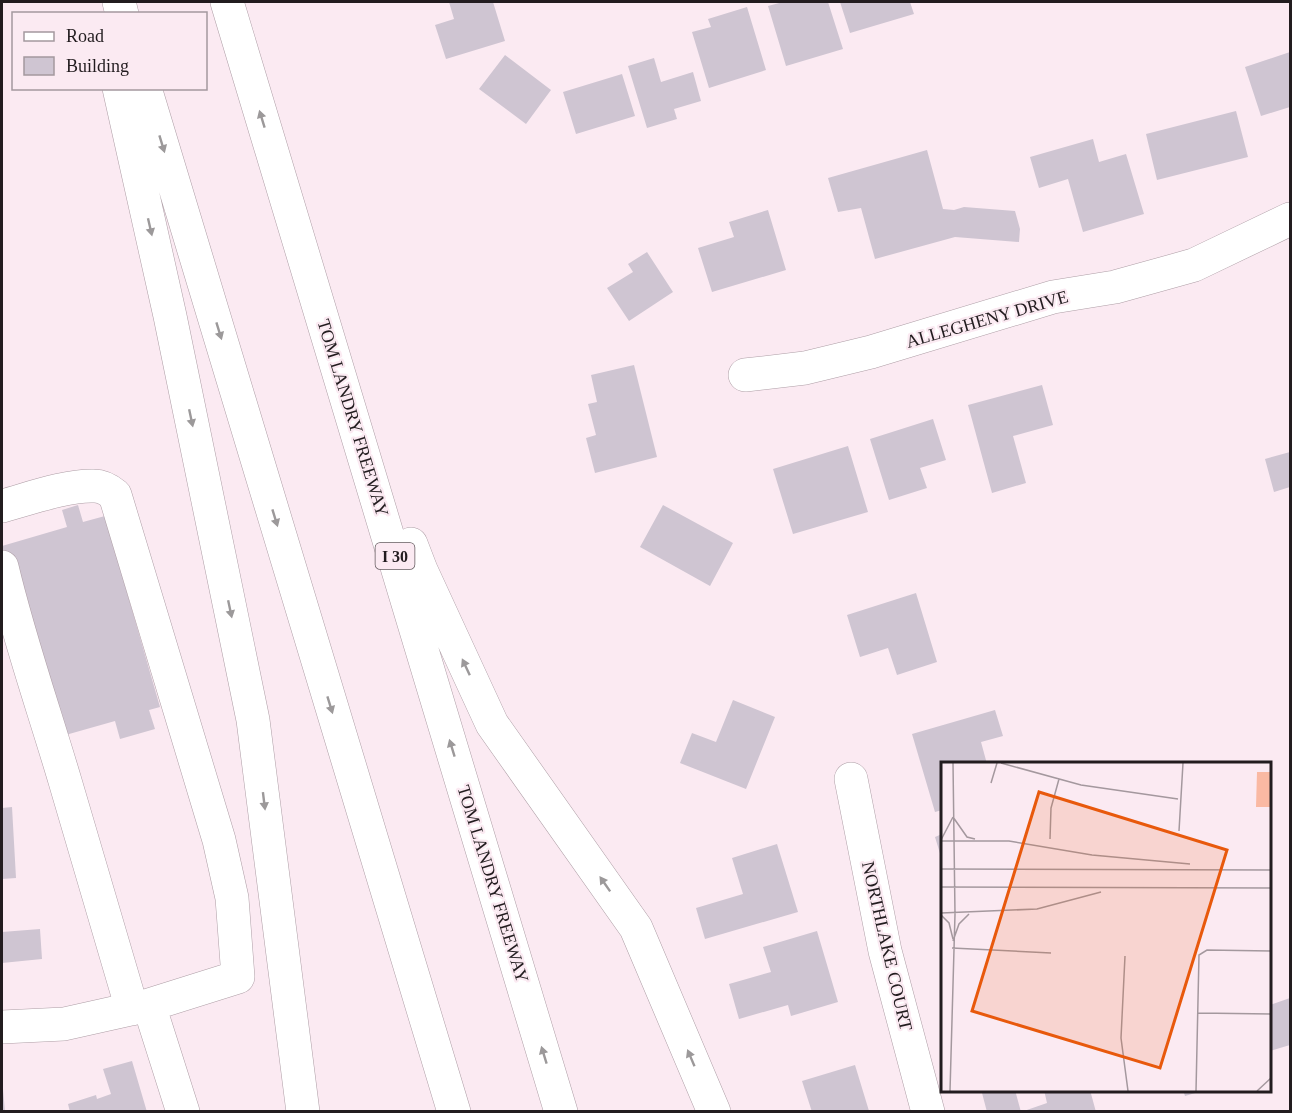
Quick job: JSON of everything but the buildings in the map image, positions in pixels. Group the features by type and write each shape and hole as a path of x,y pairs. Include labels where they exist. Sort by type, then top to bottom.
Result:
{"main road":[{"name":"TOM LANDRY FREEWAY","path":"227,2 561,1112"},
{"path":"119,90 170,316 253,720 303,1112"},
{"path":"146,90 454,1112"},
{"path":"277,168 421,570 492,724 636,928 714,1112"},
{"name":"ALLEGHENY DRIVE","path":"745,375 805,369 883,349 1053,297 1115,287 1194,265 1290,219"},
{"path":"2,506 40,495 95,485 108,489 115,495 219,840 232,898 238,977 141,1007 64,1024 2,1027"},
{"path":"2,567 37,693 141,1007 183,1112"},
{"name":"NORTHLAKE COURT","path":"851,779 885,951 928,1112"}]}
